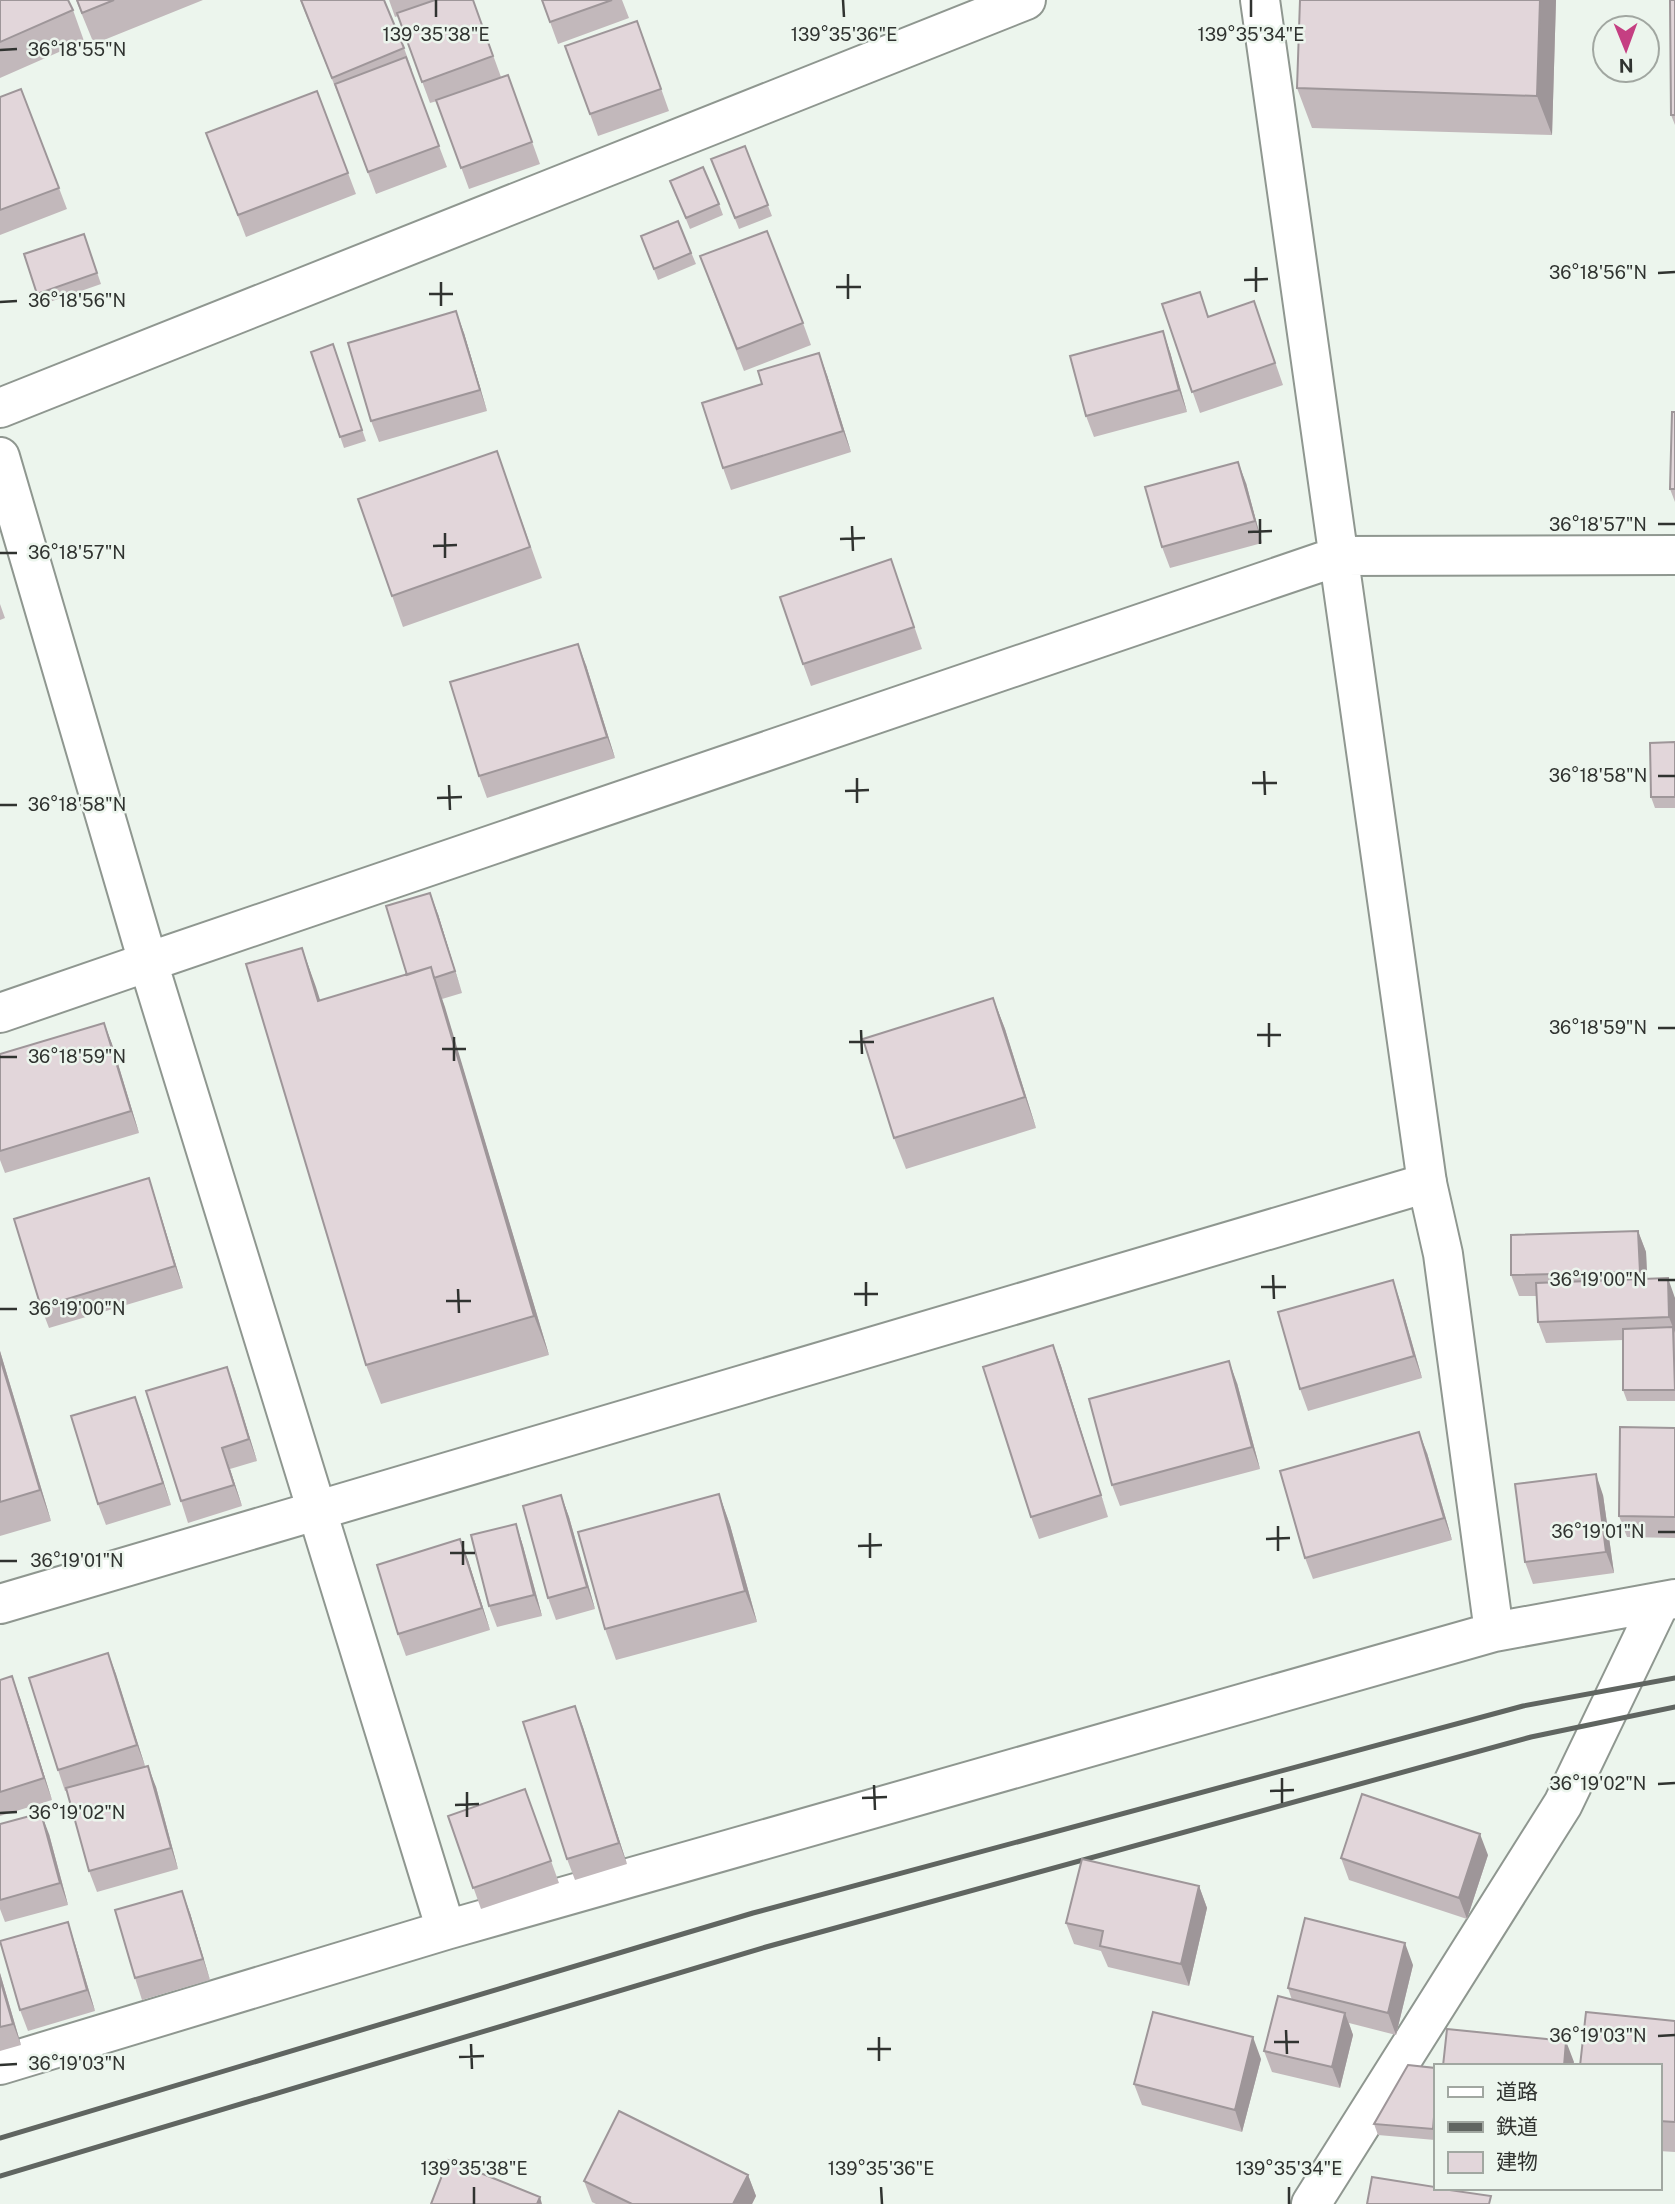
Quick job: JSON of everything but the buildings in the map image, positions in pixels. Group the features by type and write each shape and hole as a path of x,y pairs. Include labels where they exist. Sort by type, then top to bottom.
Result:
{"street":[{"path":"0,408 1026,0"},
{"path":"1260,0 1427,1183 1443,1254 1494,1632"},
{"path":"0,457 148,962 446,1930"},
{"path":"0,1013 1339,556 1675,555"},
{"path":"0,1604 1427,1183"},
{"path":"0,2065 446,1930 1494,1632 1668,1601"},
{"path":"1311,2204 1563,1804 1668,1601"}],"railway":[{"path":"0,2138 753,1913 1523,1706 1675,1678"},
{"path":"0,2176 766,1947 1531,1737 1675,1707"}]}
